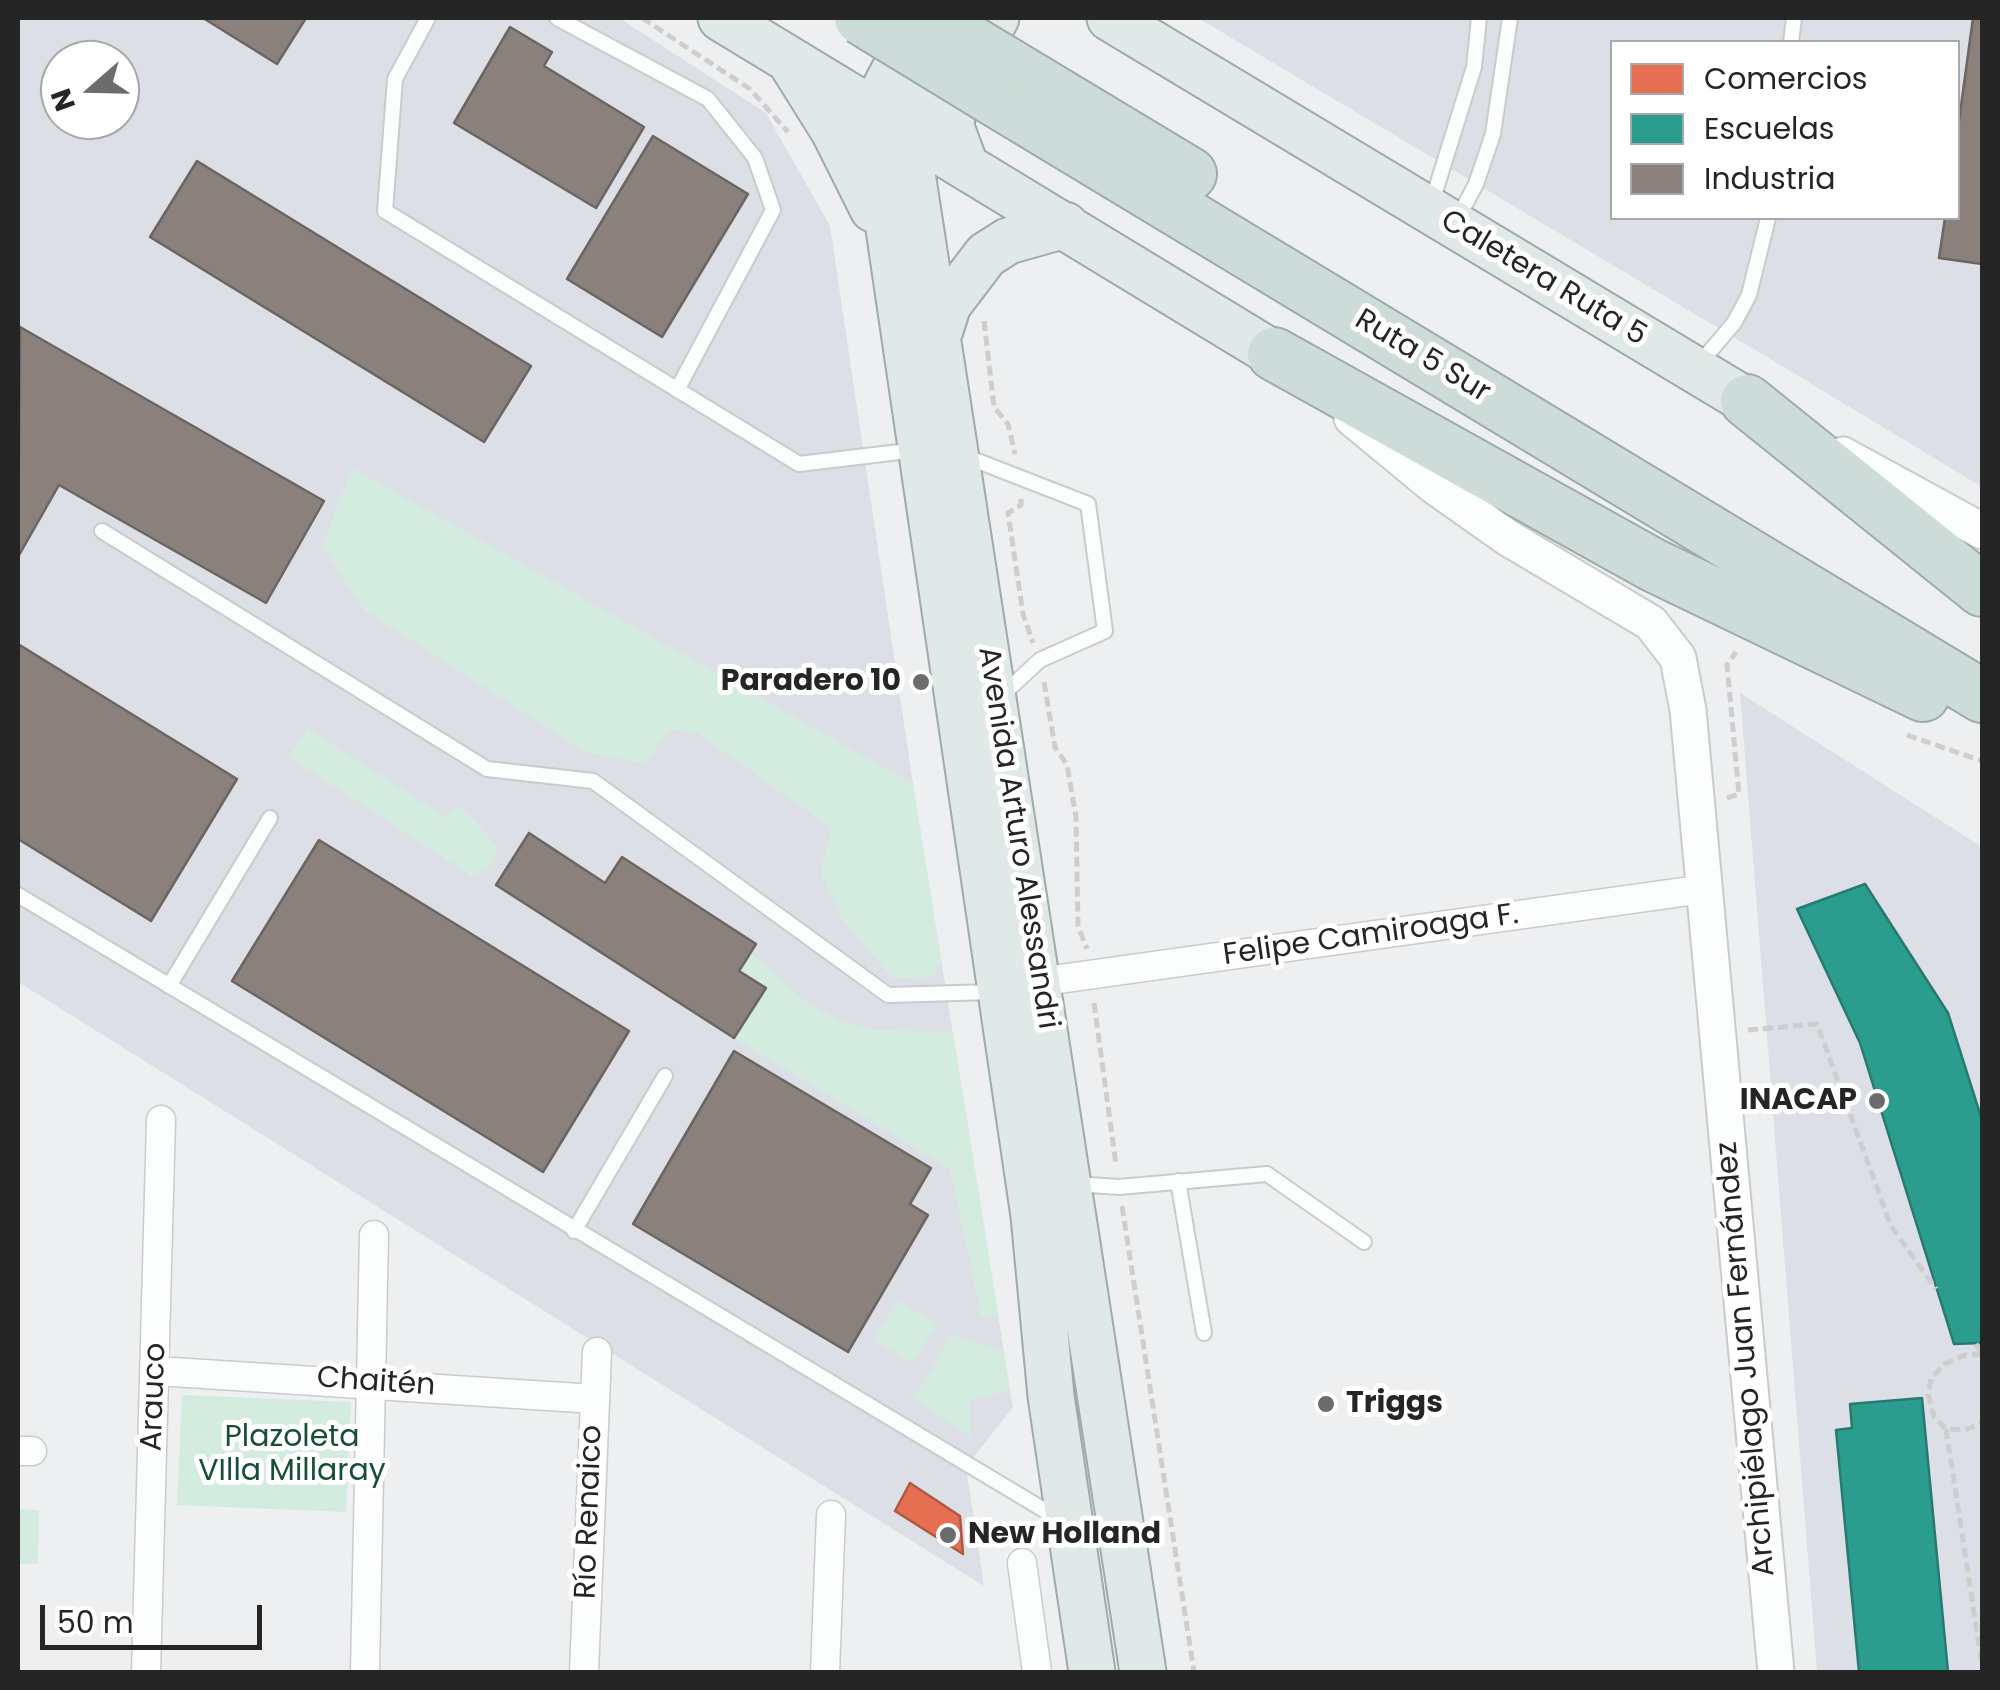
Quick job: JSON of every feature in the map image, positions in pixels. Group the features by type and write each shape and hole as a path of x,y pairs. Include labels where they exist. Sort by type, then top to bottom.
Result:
{"highway":[{"name":"Ruta 5 Sur","path":"861,18 999,60 1982,696"},
{"name":"Ruta 5 Sur","path":"928,18 1982,654"},
{"path":"1274,354 1652,566 1982,723"},
{"path":"1747,401 1982,590"}],"main road":[{"path":"721,18 1274,354"},
{"path":"890,118 928,18"},
{"name":"Avenida Arturo Alessandri","path":"960,18 914,91 890,118 890,247 996,701 1051,1396 1077,1528 1092,1672"},
{"name":"Caletera Ruta 5","path":"1110,18 1747,401"},
{"path":"789,60 850,158 890,247"},
{"path":"965,164 952,127 954,94 999,60"},
{"name":"Avenida Arturo Alessandri","path":"890,118 940,330 940,452 1019,988 1069,1183 1118,1548 1143,1672"},
{"path":"940,330 948,305 986,255 1008,242 1066,225"}],"street":[{"name":"Archipiélago Juan Fernández","path":"1274,354 1433,485 1508,538 1651,623 1671,643 1685,680 1776,1672"},
{"name":"Caletera Ruta 5","path":"1747,401 1982,531"},
{"name":"Felipe Camiroaga F.","path":"1019,988 1704,889"},
{"name":"Arauco","path":"146,1672 161,1120"},
{"path":"365,1672 374,1382 374,1234"},
{"name":"Río Renaico","path":"584,1672 597,1352"},
{"name":"Chaitén","path":"157,1371 595,1399"},
{"path":"825,1672 831,1515"},
{"path":"1022,1563 1037,1672"}],"lane":[{"path":"428,18 395,78 385,211 799,464 940,452 1088,504 1104,631 1040,660 996,701"},
{"path":"558,18 708,99 755,158 773,210 677,390"},
{"path":"1441,218 1474,67 1479,18"},
{"path":"1441,218 1486,160 1510,18"},
{"path":"1694,370 1726,334 1749,296 1768,220"},
{"path":"102,531 487,769 593,782 888,995 1019,988"},
{"path":"168,986 270,818"},
{"path":"18,894 966,1467 1077,1528"},
{"path":"574,1231 666,1076"},
{"path":"1069,1183 1120,1186 1267,1174 1364,1242"},
{"path":"1178,1182 1204,1333"}],"path":[{"path":"642,18 750,88 799,145"},
{"path":"988,304 984,320 994,408 1008,424 1021,480 1021,505 1008,513 1023,614 1040,660 1055,746 1066,765 1076,817 1074,873 1078,926 1097,974 1093,1013 1194,1672"},
{"path":"1696,807 1739,794 1727,665 1729,656 1740,653"},
{"path":"1898,730 1982,762"},
{"path":"1717,1035 1818,1024 1891,1226 1936,1289"},
{"path":"1976,1344 1982,1354 1965,1355 1944,1364 1931,1379 1928,1394 1934,1417 1946,1428 1965,1430 1982,1423"},
{"path":"1946,1428 1982,1635 1982,1665"}],"shaded area":[{"path":"18,18 619,18 766,113 830,226 913,784 1013,1407 966,1467 984,1586 18,982"},
{"path":"1198,18 1982,18 1982,487 1777,363"},
{"name":"INACAP","path":"1740,693 1982,847 1982,1672 1817,1672"}],"green space":[{"path":"352,468 913,784 941,960 933,977 892,978 842,919 820,872 831,828 698,733 670,729 645,764 585,752 364,610 322,546"},
{"path":"307,728 445,817 460,805 499,848 489,867 472,876 289,757"},
{"path":"751,952 803,1000 841,1022 877,1030 953,1032 999,1318 981,1315 950,1169 734,1038 766,988 739,971"},
{"path":"898,1300 937,1324 913,1364 874,1340"},
{"path":"952,1334 1004,1352 1010,1390 969,1401 971,1437 914,1399"},
{"name":"Plazoleta VIlla Millaray","path":"182,1395 351,1402 346,1512 177,1505"},
{"path":"18,1509 39,1510 38,1564 18,1564"}],"building: Comercios":[{"name":"New Holland","path":"910,1483 960,1516 963,1554 895,1511"}],"building: Escuelas":[{"path":"1865,884 1948,1013 1982,1120 1982,1343 1954,1344 1860,1043 1797,909"},
{"path":"1922,1398 1948,1672 1859,1672 1836,1430 1852,1428 1850,1404"}],"building: Industria":[{"path":"203,18 306,18 277,64"},
{"path":"1973,18 1982,18 1982,264 1939,258 1945,220 1960,220 1960,113"},
{"path":"510,27 552,52 544,66 644,127 596,208 454,123"},
{"path":"653,136 748,194 662,337 567,279"},
{"path":"197,161 531,366 484,442 150,237"},
{"path":"20,327 324,501 266,603 59,485 18,557"},
{"path":"18,644 237,779 151,921 18,839"},
{"path":"529,833 605,883 622,857 756,944 739,971 766,988 734,1038 496,885"},
{"path":"319,840 629,1031 543,1172 232,981"},
{"path":"734,1051 931,1168 910,1204 928,1215 848,1352 633,1224"}],"place":[{"name":"Paradero 10","path":"921,682"},
{"name":"INACAP","path":"1877,1101"},
{"name":"Triggs","path":"1326,1404"},
{"name":"New Holland","path":"948,1535"}]}
